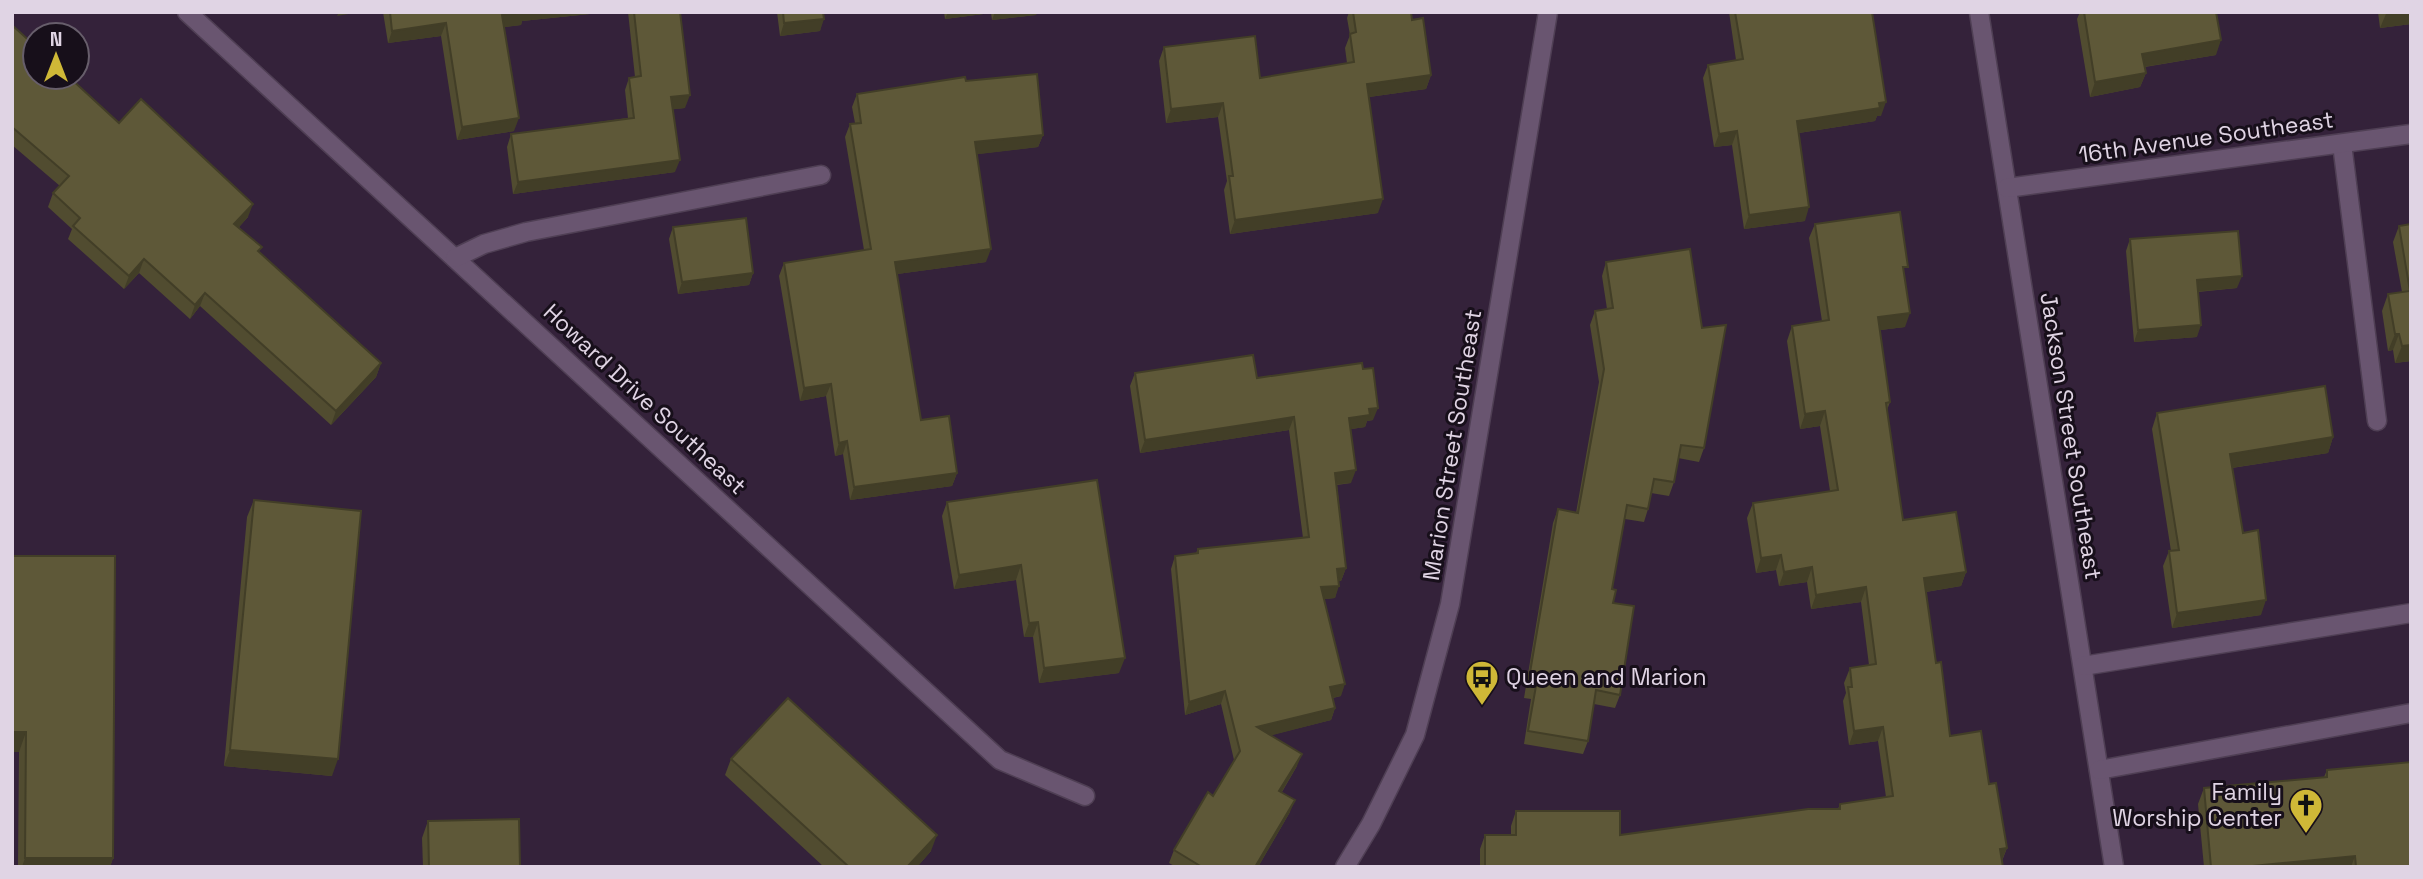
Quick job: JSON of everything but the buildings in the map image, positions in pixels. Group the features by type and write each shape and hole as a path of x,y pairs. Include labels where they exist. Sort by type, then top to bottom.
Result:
{"street":[{"name":"Howard Drive Southeast","path":"187,12 1000,760 1086,796"},
{"name":"Marion Street Southeast","path":"1345,867 1371,824 1415,735 1450,604 1548,12"},
{"name":"Jackson Street Southeast","path":"1979,12 2114,867"},
{"name":"16th Avenue Southeast","path":"2007,188 2411,134"},
{"path":"2342,144 2377,421"},
{"path":"455,258 484,244 526,232 821,175"},
{"path":"2083,666 2411,613"},
{"path":"2099,770 2411,713"}],"place":[{"name":"Queen and Marion","path":"1482,707"},
{"name":"Family Worship Center","path":"2306,835"}]}
